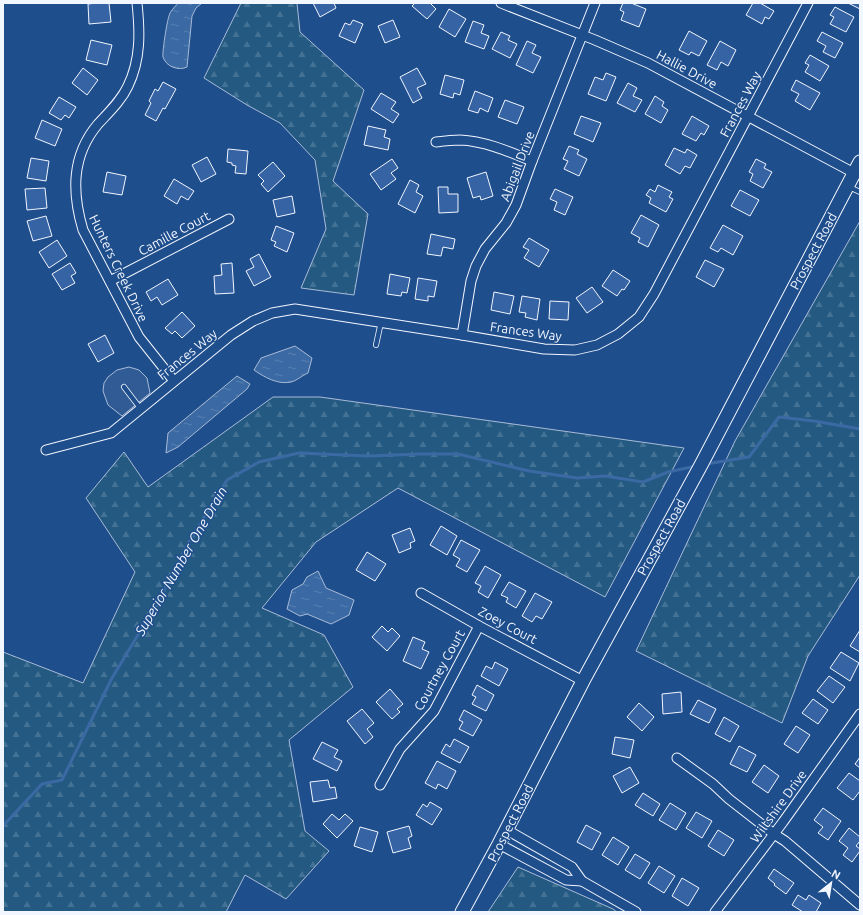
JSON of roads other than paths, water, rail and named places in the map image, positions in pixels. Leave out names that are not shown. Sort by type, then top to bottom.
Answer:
[{"type":"main road","name":"Prospect Road","points":[[462,912],[507,830],[583,680],[701,465],[858,167]]},
{"type":"street","name":"Hunters Creek Drive","points":[[137,3],[139,47],[135,67],[128,87],[116,105],[88,138],[80,156],[76,176],[75,195],[78,214],[83,230],[139,337],[174,381]]},
{"type":"street","name":"Hallie Drive","points":[[500,3],[648,63],[748,117],[858,167]]},
{"type":"street","name":"Abigail Drive","points":[[462,335],[471,281],[476,266],[485,249],[506,223],[516,205],[595,3]]},
{"type":"street","name":"Frances Way","points":[[46,450],[111,433],[231,335],[253,321],[272,313],[295,309],[462,335],[544,350],[575,350],[598,345],[618,334],[639,317],[654,294],[808,3]]},
{"type":"street","points":[[436,142],[461,140],[479,142],[532,161]]},
{"type":"street","name":"Camille Court","points":[[110,282],[229,219]]},
{"type":"street","name":"Zoey Court","points":[[421,593],[479,626],[583,680]]},
{"type":"street","name":"Courtney Court","points":[[380,785],[400,749],[434,711],[479,626]]},
{"type":"street","name":"Wiltshire Drive","points":[[716,912],[860,714]]},
{"type":"street","points":[[677,758],[713,784],[729,799],[774,834],[786,841],[860,905]]},
{"type":"street","points":[[507,830],[572,867],[582,881],[636,912]]},
{"type":"street","points":[[499,844],[566,880],[582,881]]},
{"type":"lane","points":[[847,186],[860,192]]},
{"type":"lane","points":[[376,345],[381,322]]},
{"type":"lane","points":[[124,387],[140,408]]},
{"type":"water","points":[[178,3],[202,3],[196,8],[192,16],[187,67],[180,69],[170,66],[163,57],[169,16],[171,11]]},
{"type":"water","points":[[295,346],[312,358],[308,373],[286,383],[267,378],[254,370],[261,358]]},
{"type":"water","points":[[237,376],[250,384],[247,389],[178,447],[166,453],[168,433]]},
{"type":"water","points":[[318,571],[326,588],[354,600],[349,615],[331,624],[307,614],[300,616],[287,609],[292,590],[303,584],[307,577]]},
{"type":"waterway","name":"Superior Number One Drain","points":[[706,464],[749,457],[779,417],[860,429]]},
{"type":"waterway","name":"Superior Number One Drain","points":[[3,826],[42,784],[62,780],[112,678],[159,600],[189,542],[227,480],[259,462],[299,453],[369,456],[458,454],[529,471],[577,478],[605,476],[643,482],[668,472],[696,466]]}]
